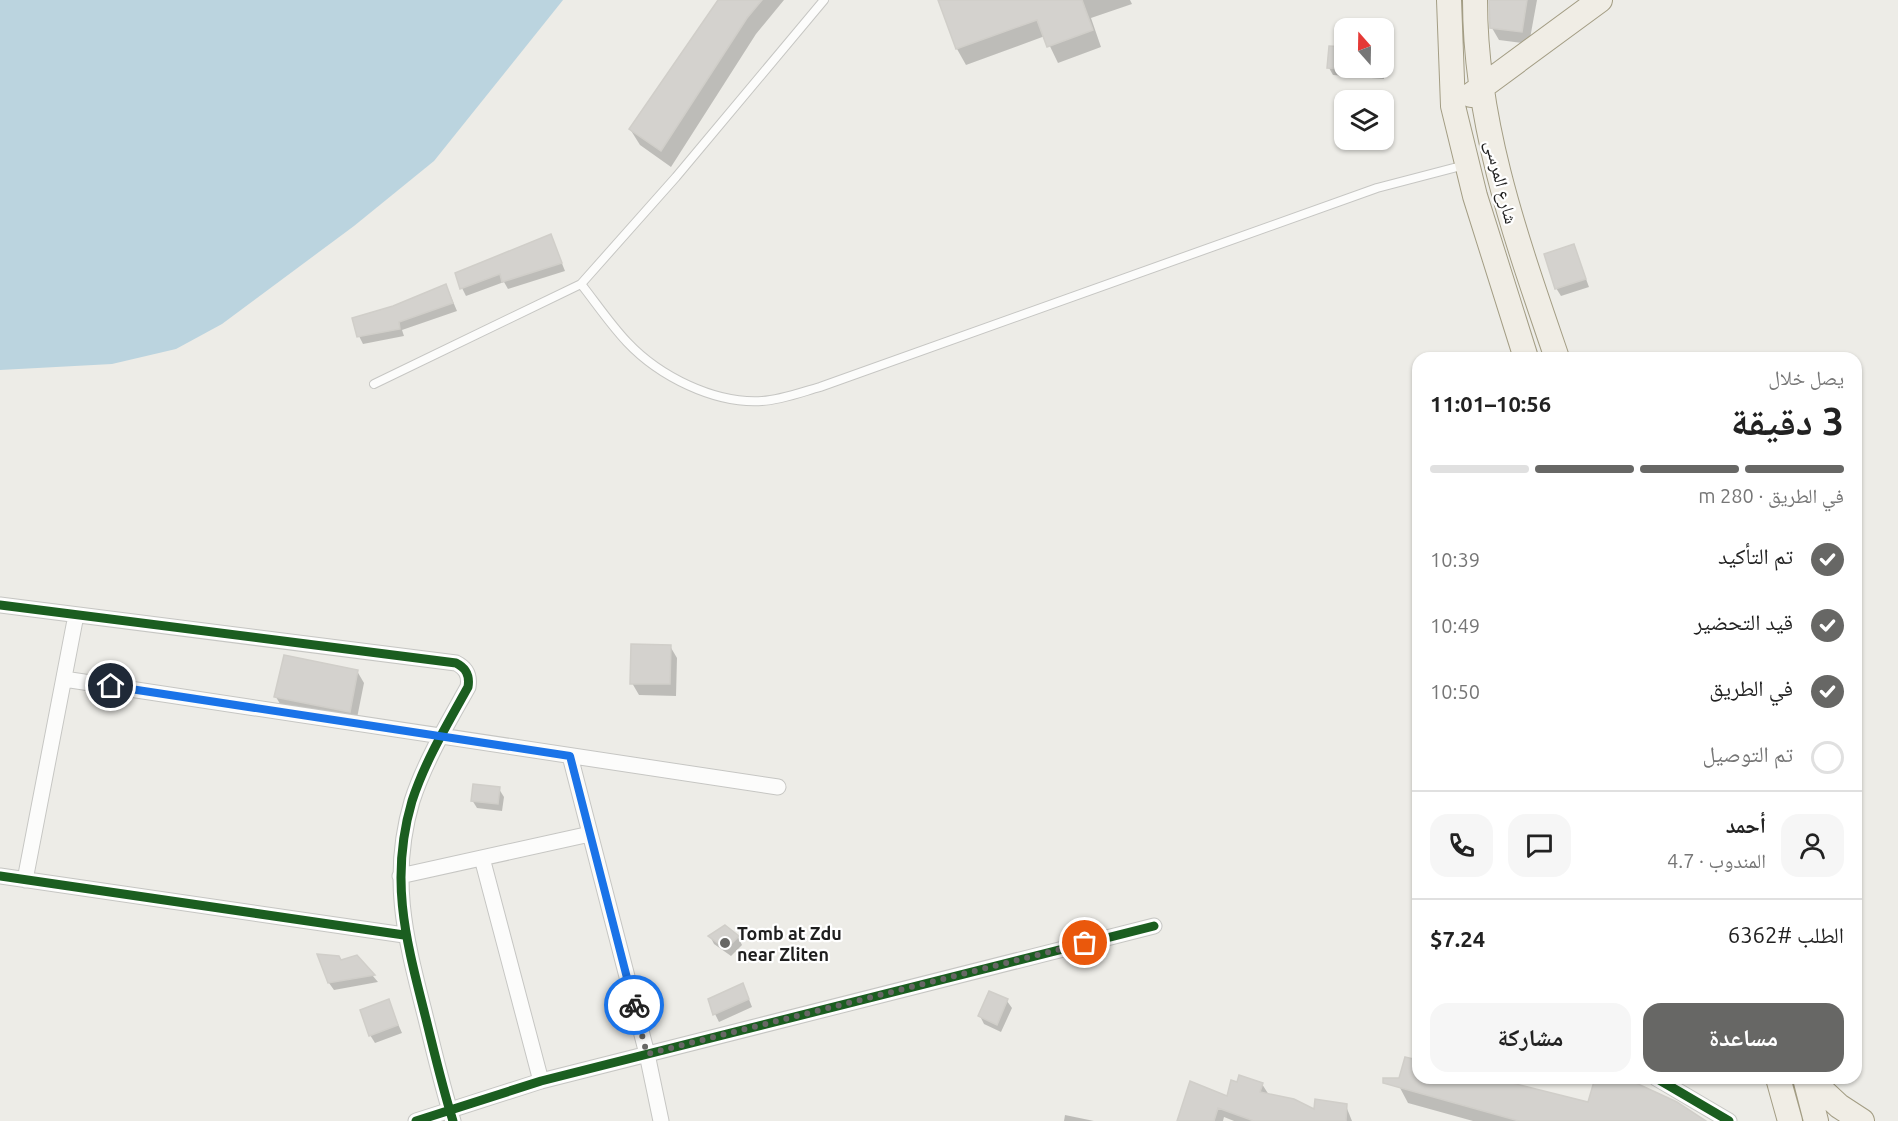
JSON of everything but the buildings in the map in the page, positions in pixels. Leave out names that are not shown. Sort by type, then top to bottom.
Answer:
[{"type":"main road","name":"شارع المرسى","points":[[1449,0],[1453,106],[1466,165],[1524,352]]},
{"type":"main road","name":"شارع المرسى","points":[[1475,0],[1481,89],[1505,202],[1555,352]]},
{"type":"main road","points":[[1453,106],[1481,89],[1600,0]]},
{"type":"main road","points":[[1780,1084],[1790,1121]]},
{"type":"main road","points":[[1808,1084],[1816,1121]]},
{"type":"main road","points":[[1814,1084],[1839,1106],[1862,1121]]},
{"type":"street","points":[[0,605],[456,663],[464,669],[469,682],[441,736],[413,800],[404,834],[400,876],[404,935],[451,1116]]},
{"type":"street","points":[[25,880],[76,615]]},
{"type":"street","points":[[64,679],[778,787]]},
{"type":"street","points":[[570,756],[647,1054],[661,1121]]},
{"type":"street","points":[[400,876],[590,834]]},
{"type":"street","points":[[482,858],[541,1081]]},
{"type":"street","points":[[0,876],[404,935]]},
{"type":"street","points":[[416,1121],[451,1116],[541,1081],[1154,926]]},
{"type":"street","points":[[1666,1084],[1729,1121]]},
{"type":"lane","points":[[374,384],[581,284],[604,261],[676,177],[824,0]]},
{"type":"lane","points":[[581,284],[627,342],[648,361],[702,390],[735,400],[763,401],[820,387],[1377,188],[1466,165]]},
{"type":"water","points":[[0,0],[563,0],[434,161],[354,226],[222,324],[176,349],[112,364],[0,370]]},
{"type":"cycle path","points":[[0,605],[456,663],[465,670],[468,675],[468,687],[437,742],[412,801],[405,830],[401,883],[406,935],[453,1121]]},
{"type":"cycle path","points":[[0,876],[404,935]]},
{"type":"cycle path","points":[[416,1121],[541,1081],[1154,926]]},
{"type":"cycle path","points":[[1666,1084],[1729,1121]]},
{"type":"way so far","points":[[634,1005],[647,1054],[1085,943]]},
{"type":"place","name":"Tomb at Zdu near Zliten","points":[[725,943]]},
{"type":"route","points":[[111,686],[570,756],[634,1005]]}]
